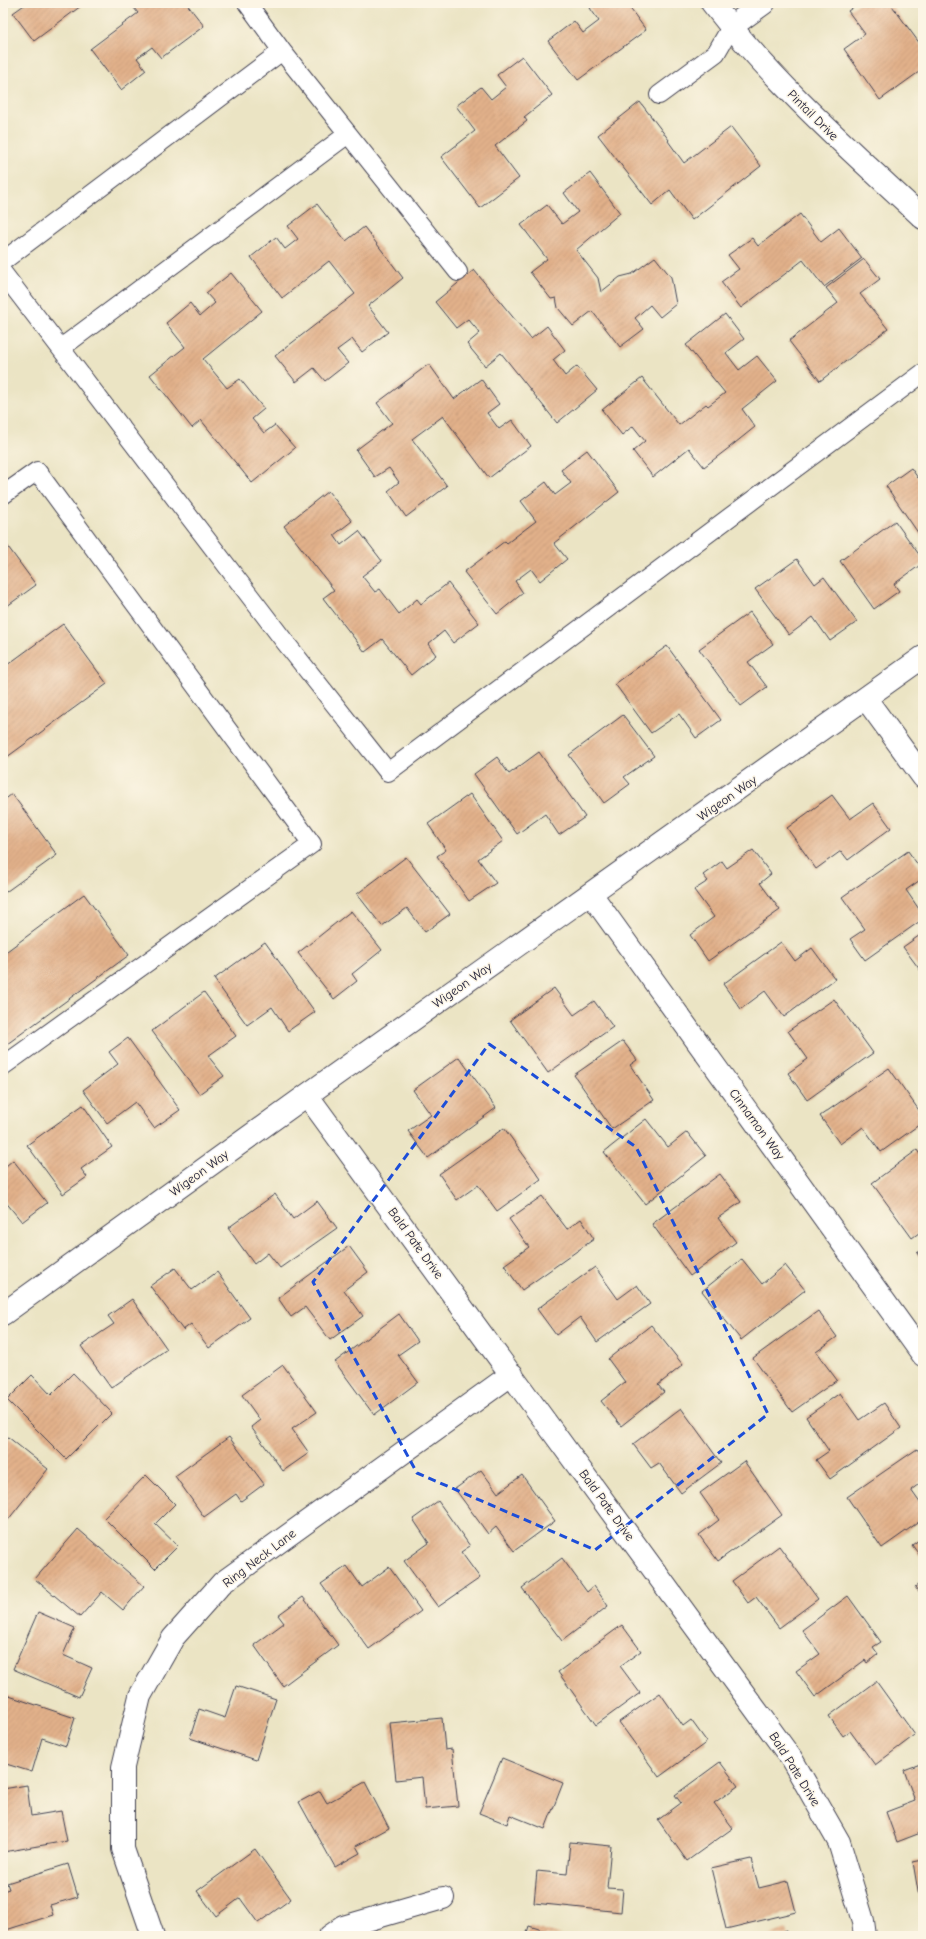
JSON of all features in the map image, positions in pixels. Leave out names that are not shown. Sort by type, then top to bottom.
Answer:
[{"type":"street","name":"Pintail Drive","points":[[712,3],[730,27],[803,107],[923,218]]},
{"type":"street","points":[[730,27],[764,3]]},
{"type":"street","name":"Wigeon Way","points":[[3,1314],[307,1095],[923,657]]},
{"type":"street","points":[[866,699],[923,777]]},
{"type":"street","name":"Cinnamon Way","points":[[591,894],[923,1355]]},
{"type":"street","name":"Bald Pate Drive","points":[[307,1095],[791,1758],[839,1842],[863,1921],[865,1936]]},
{"type":"street","name":"Ring Neck Lane","points":[[153,1936],[123,1849],[123,1767],[140,1696],[172,1638],[222,1583],[512,1374]]},
{"type":"street","points":[[330,1936],[343,1927],[443,1898]]},
{"type":"lane","points":[[246,3],[282,51],[458,272]]},
{"type":"lane","points":[[659,95],[716,53],[730,27]]},
{"type":"lane","points":[[3,261],[282,51]]},
{"type":"lane","points":[[61,348],[348,134]]},
{"type":"lane","points":[[3,272],[285,642],[388,772],[923,373]]},
{"type":"lane","points":[[3,495],[37,470],[312,844],[3,1066]]},
{"type":"highlighted area","points":[[489,1044],[636,1147],[768,1414],[595,1550],[417,1473],[313,1282]]},
{"type":"building","points":[[27,3],[85,3],[34,41],[13,13]]},
{"type":"building","points":[[130,3],[186,3],[204,26],[161,58],[152,47],[137,58],[146,70],[121,90],[90,49],[138,13]]},
{"type":"building","points":[[596,3],[626,3],[646,30],[578,80],[548,41],[574,21],[583,33],[599,21],[590,8]]},
{"type":"building","points":[[859,3],[890,3],[923,48],[923,69],[880,100],[844,49],[865,34],[848,11]]},
{"type":"building","points":[[522,56],[552,95],[524,117],[527,121],[495,146],[519,178],[480,208],[441,157],[475,131],[456,106],[481,87],[491,99],[506,87],[497,75]]},
{"type":"building","points":[[640,102],[669,140],[668,141],[684,163],[731,127],[761,166],[692,220],[670,190],[652,205],[598,135]]},
{"type":"building","points":[[590,173],[620,213],[576,250],[598,278],[601,292],[620,277],[632,274],[655,257],[671,277],[676,304],[660,317],[650,305],[635,318],[644,329],[620,347],[592,311],[573,326],[558,308],[556,298],[551,299],[530,272],[547,259],[521,225],[547,205],[562,224],[578,212],[564,193]]},
{"type":"building","points":[[317,204],[346,241],[364,227],[403,278],[368,306],[388,332],[362,352],[352,339],[337,350],[348,363],[325,381],[314,368],[296,382],[275,356],[355,294],[329,261],[282,298],[251,257],[276,237],[285,249],[298,239],[288,226]]},
{"type":"building","points":[[800,214],[821,242],[839,228],[862,258],[824,287],[803,260],[741,308],[721,282],[739,269],[728,255],[752,238],[758,246]]},
{"type":"building","points":[[864,259],[880,279],[860,294],[888,329],[820,381],[789,341],[838,303],[826,288]]},
{"type":"building","points":[[474,270],[531,339],[547,326],[565,350],[553,360],[565,376],[577,366],[597,390],[557,423],[501,353],[485,366],[467,344],[480,333],[468,319],[456,328],[435,302]]},
{"type":"building","points":[[231,273],[262,311],[203,359],[227,388],[240,379],[264,409],[252,419],[264,433],[275,425],[295,448],[252,483],[201,420],[192,428],[150,375],[185,347],[166,323],[190,303],[200,316],[215,303],[206,293]]},
{"type":"building","points":[[725,314],[744,339],[726,353],[739,370],[757,356],[777,381],[742,409],[755,427],[730,447],[704,467],[689,448],[653,477],[633,451],[645,441],[633,426],[622,435],[602,410],[642,378],[679,425],[706,404],[708,406],[725,393],[686,345]]},
{"type":"building","points":[[429,364],[454,399],[481,379],[499,404],[487,413],[499,429],[512,420],[531,446],[489,478],[443,416],[412,439],[447,486],[406,517],[388,491],[399,482],[389,468],[375,477],[356,450],[392,423],[377,403]]},
{"type":"building","points":[[587,450],[619,492],[554,543],[567,559],[540,581],[531,569],[515,581],[523,593],[497,614],[464,572],[505,541],[507,543],[536,521],[521,501],[546,482],[555,495],[571,483],[561,470]]},
{"type":"building","points":[[911,468],[918,478],[923,475],[923,540],[886,486]]},
{"type":"building","points":[[328,491],[352,521],[334,535],[341,545],[359,531],[382,561],[362,576],[375,592],[380,589],[399,614],[417,599],[421,604],[448,583],[479,623],[453,643],[444,631],[428,644],[436,655],[411,675],[382,639],[365,652],[323,598],[334,590],[284,526]]},
{"type":"building","points":[[895,521],[923,560],[923,563],[894,584],[899,591],[874,609],[840,561]]},
{"type":"building","points":[[3,540],[36,585],[3,609]]},
{"type":"building","points":[[797,559],[815,584],[824,577],[857,622],[830,641],[813,617],[789,635],[755,589]]},
{"type":"building","points":[[750,612],[773,644],[748,662],[767,687],[741,706],[699,649]]},
{"type":"building","points":[[63,624],[107,684],[3,760],[3,668]]},
{"type":"building","points":[[667,646],[721,720],[696,738],[679,714],[651,733],[615,684]]},
{"type":"building","points":[[623,715],[654,756],[624,777],[630,784],[604,803],[569,755]]},
{"type":"building","points":[[539,752],[585,817],[559,835],[545,814],[517,834],[474,774],[497,757],[509,774]]},
{"type":"building","points":[[12,794],[57,855],[3,894],[3,801]]},
{"type":"building","points":[[470,794],[503,841],[478,859],[496,883],[469,901],[437,856],[446,850],[428,824]]},
{"type":"building","points":[[832,795],[850,819],[873,803],[891,828],[848,860],[841,851],[816,869],[787,828]]},
{"type":"building","points":[[753,850],[771,874],[760,883],[780,910],[708,961],[690,935],[714,917],[694,890],[708,881],[703,875],[722,861],[727,868]]},
{"type":"building","points":[[908,851],[923,872],[923,878],[906,890],[923,915],[923,919],[865,960],[850,939],[865,929],[842,897]]},
{"type":"building","points":[[406,857],[450,914],[425,932],[407,908],[382,926],[357,894]]},
{"type":"building","points":[[84,894],[129,955],[3,1047],[3,954]]},
{"type":"building","points":[[351,911],[382,950],[352,974],[357,981],[334,999],[298,953]]},
{"type":"building","points":[[923,933],[923,974],[903,947]]},
{"type":"building","points":[[265,942],[315,1012],[288,1031],[272,1007],[247,1025],[214,979]]},
{"type":"building","points":[[781,942],[795,961],[812,948],[835,979],[784,1017],[765,991],[741,1009],[723,984]]},
{"type":"building","points":[[554,988],[574,1015],[594,1001],[613,1027],[548,1073],[510,1020]]},
{"type":"building","points":[[204,992],[236,1036],[208,1056],[224,1076],[199,1094],[152,1031]]},
{"type":"building","points":[[834,999],[873,1053],[807,1100],[788,1073],[808,1059],[788,1031]]},
{"type":"building","points":[[128,1038],[180,1110],[154,1128],[135,1102],[107,1123],[83,1090],[118,1064],[109,1052]]},
{"type":"building","points":[[623,1041],[637,1060],[630,1065],[654,1100],[612,1129],[574,1075]]},
{"type":"building","points":[[459,1057],[496,1108],[428,1158],[408,1131],[431,1115],[413,1090]]},
{"type":"building","points":[[889,1068],[923,1116],[923,1122],[881,1152],[863,1127],[840,1144],[820,1116]]},
{"type":"building","points":[[83,1105],[112,1147],[81,1169],[87,1177],[63,1194],[27,1145]]},
{"type":"building","points":[[646,1119],[668,1147],[687,1132],[706,1156],[645,1204],[604,1152]]},
{"type":"building","points":[[504,1128],[541,1179],[497,1211],[478,1185],[457,1200],[439,1174]]},
{"type":"building","points":[[917,1150],[923,1159],[923,1230],[912,1238],[872,1183]]},
{"type":"building","points":[[13,1160],[47,1203],[22,1222],[4,1200],[3,1201],[3,1163],[6,1166]]},
{"type":"building","points":[[720,1174],[741,1202],[718,1218],[736,1242],[690,1276],[652,1224]]},
{"type":"building","points":[[275,1194],[293,1219],[317,1201],[337,1228],[280,1268],[268,1253],[254,1264],[228,1228]]},
{"type":"building","points":[[542,1196],[567,1229],[581,1219],[594,1239],[522,1290],[504,1265],[529,1247],[509,1219]]},
{"type":"building","points":[[349,1246],[368,1272],[344,1290],[363,1316],[330,1340],[305,1307],[291,1317],[278,1298]]},
{"type":"building","points":[[923,1249],[923,1262],[917,1253]]},
{"type":"building","points":[[742,1259],[762,1284],[785,1265],[805,1290],[741,1340],[702,1291]]},
{"type":"building","points":[[595,1267],[618,1299],[637,1285],[650,1304],[597,1342],[580,1317],[556,1335],[537,1309]]},
{"type":"building","points":[[175,1268],[192,1290],[217,1272],[250,1318],[209,1348],[191,1324],[183,1330],[150,1286]]},
{"type":"building","points":[[132,1299],[167,1349],[111,1388],[81,1346],[114,1324],[108,1316]]},
{"type":"building","points":[[818,1311],[837,1337],[816,1352],[837,1380],[792,1412],[753,1358]]},
{"type":"building","points":[[399,1314],[418,1341],[398,1355],[418,1382],[374,1415],[335,1362]]},
{"type":"building","points":[[651,1325],[683,1365],[658,1385],[664,1392],[621,1426],[601,1401],[625,1382],[608,1359]]},
{"type":"building","points":[[283,1365],[317,1412],[292,1429],[309,1453],[283,1471],[251,1427],[260,1420],[242,1395]]},
{"type":"building","points":[[73,1373],[112,1413],[66,1459],[7,1400],[32,1375],[51,1395]]},
{"type":"building","points":[[840,1393],[859,1420],[884,1403],[901,1428],[830,1479],[816,1460],[829,1451],[806,1417]]},
{"type":"building","points":[[681,1408],[721,1463],[681,1493],[659,1463],[651,1468],[633,1444]]},
{"type":"building","points":[[3,1433],[48,1469],[8,1520],[3,1516]]},
{"type":"building","points":[[229,1437],[264,1484],[241,1501],[236,1494],[204,1517],[175,1476]]},
{"type":"building","points":[[917,1449],[923,1457],[923,1481],[911,1490],[923,1507],[923,1519],[882,1548],[847,1497]]},
{"type":"building","points":[[744,1461],[782,1515],[718,1561],[699,1535],[719,1520],[700,1493]]},
{"type":"building","points":[[481,1470],[498,1493],[522,1475],[555,1521],[514,1551],[496,1527],[488,1534],[455,1489]]},
{"type":"building","points":[[146,1475],[175,1504],[155,1524],[178,1546],[155,1569],[104,1518]]},
{"type":"building","points":[[438,1501],[470,1546],[461,1552],[480,1578],[438,1607],[404,1561],[429,1543],[413,1519]]},
{"type":"building","points":[[78,1529],[144,1586],[123,1610],[102,1592],[80,1617],[35,1579]]},
{"type":"building","points":[[923,1537],[923,1560],[912,1545]]},
{"type":"building","points":[[779,1546],[818,1599],[779,1628],[756,1597],[748,1603],[732,1581]]},
{"type":"building","points":[[562,1558],[587,1592],[594,1586],[608,1606],[562,1641],[522,1588]]},
{"type":"building","points":[[347,1566],[362,1587],[389,1567],[421,1611],[369,1649],[321,1584]]},
{"type":"building","points":[[923,1581],[923,1598],[915,1587]]},
{"type":"building","points":[[848,1596],[881,1642],[873,1647],[878,1654],[867,1663],[865,1660],[815,1697],[796,1671],[820,1654],[802,1630]]},
{"type":"building","points":[[303,1597],[338,1645],[283,1686],[254,1645],[284,1623],[278,1615]]},
{"type":"building","points":[[38,1612],[75,1628],[63,1655],[92,1668],[79,1697],[13,1669]]},
{"type":"building","points":[[622,1625],[641,1651],[620,1666],[640,1693],[596,1725],[558,1672]]},
{"type":"building","points":[[876,1681],[915,1735],[875,1765],[850,1731],[843,1736],[829,1716]]},
{"type":"building","points":[[236,1686],[276,1699],[256,1760],[190,1738],[199,1709],[225,1718]]},
{"type":"building","points":[[660,1693],[683,1726],[691,1720],[707,1742],[659,1777],[619,1722]]},
{"type":"building","points":[[3,1694],[75,1718],[66,1746],[42,1738],[32,1772],[3,1763]]},
{"type":"building","points":[[442,1718],[445,1750],[452,1749],[458,1806],[425,1809],[422,1777],[396,1780],[390,1723]]},
{"type":"building","points":[[502,1758],[563,1783],[545,1829],[510,1815],[507,1824],[479,1813]]},
{"type":"building","points":[[720,1762],[738,1786],[714,1803],[733,1828],[687,1861],[658,1820],[681,1803],[675,1795]]},
{"type":"building","points":[[923,1763],[923,1832],[897,1842],[886,1812],[915,1801],[904,1770]]},
{"type":"building","points":[[365,1782],[389,1828],[356,1846],[360,1853],[335,1867],[299,1802],[320,1791],[327,1803]]},
{"type":"building","points":[[27,1785],[31,1816],[61,1811],[67,1841],[3,1852],[3,1789]]},
{"type":"building","points":[[570,1842],[611,1846],[607,1888],[623,1889],[621,1912],[534,1903],[537,1871],[567,1874]]},
{"type":"building","points":[[255,1849],[291,1899],[258,1923],[240,1898],[216,1916],[197,1891]]},
{"type":"building","points":[[751,1859],[759,1888],[788,1881],[796,1912],[726,1929],[711,1868]]},
{"type":"building","points":[[923,1860],[923,1915],[922,1915],[913,1862]]},
{"type":"building","points":[[68,1864],[78,1897],[50,1905],[53,1915],[3,1931],[3,1891],[9,1889],[7,1883]]},
{"type":"building","points":[[529,1926],[562,1936],[526,1936]]},
{"type":"building","points":[[786,1930],[788,1936],[770,1936]]}]
